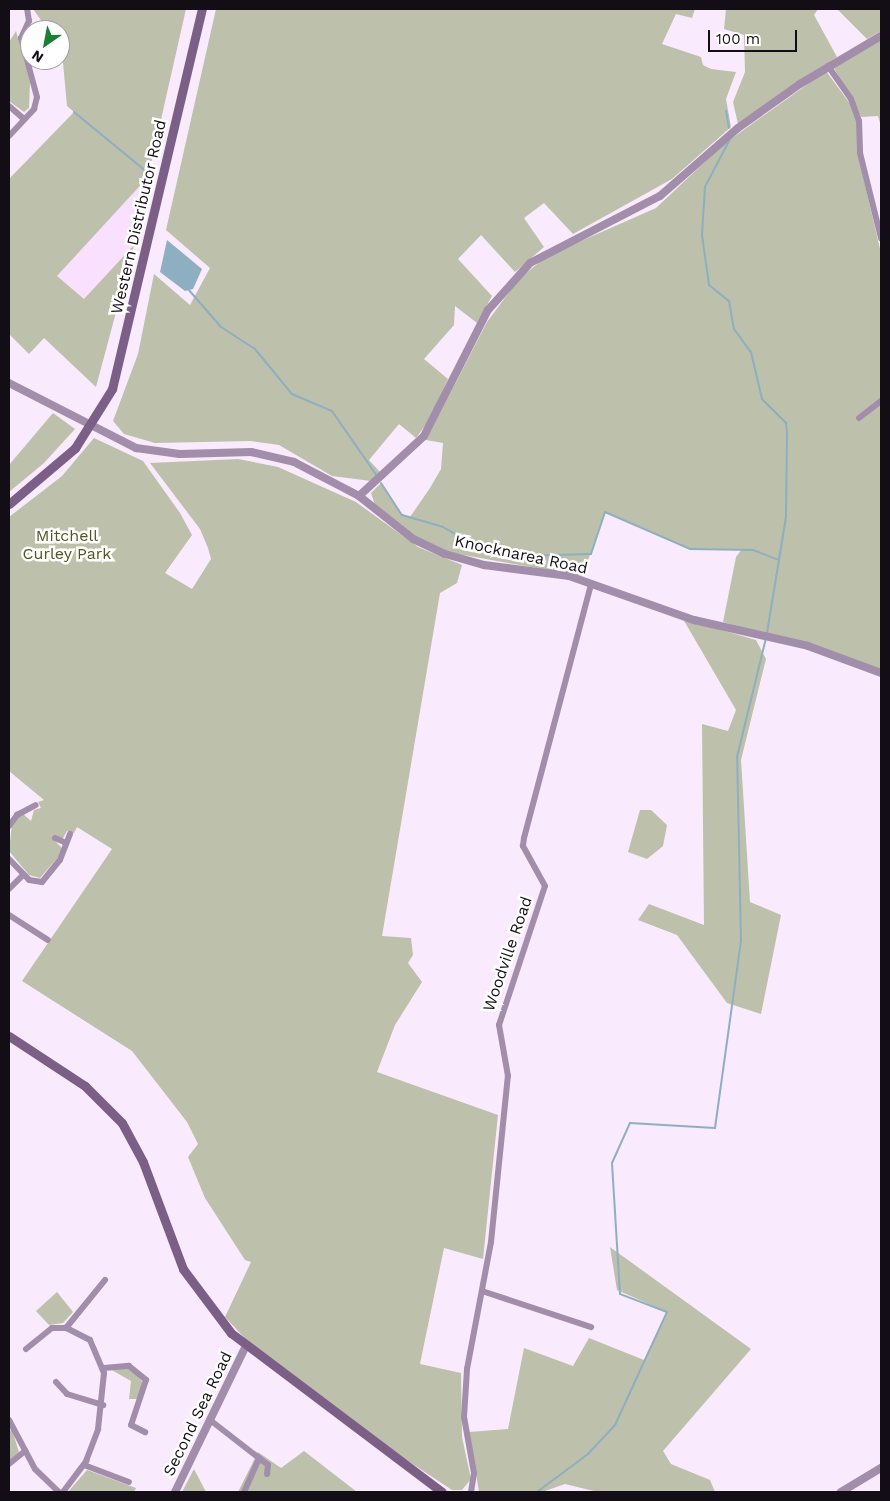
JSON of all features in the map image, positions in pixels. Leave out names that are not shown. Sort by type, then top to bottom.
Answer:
[{"type":"main road","name":"Western Distributor Road","points":[[9,504],[52,470],[91,427],[119,368],[202,9]]},
{"type":"main road","points":[[9,1036],[111,1109],[143,1162],[183,1269],[245,1348],[442,1492]]},
{"type":"street","points":[[9,136],[24,119],[37,97],[21,38],[29,21],[27,9]]},
{"type":"street","points":[[359,496],[424,436],[488,310],[530,263],[660,196],[725,138],[828,66],[881,36]]},
{"type":"street","points":[[828,66],[858,115],[860,153],[881,238]]},
{"type":"street","points":[[9,106],[24,119]]},
{"type":"street","name":"Knocknarea Road","points":[[9,383],[91,427],[156,452],[242,451],[278,456],[359,496],[413,538],[445,554],[591,584],[694,620],[772,638],[881,673]]},
{"type":"street","points":[[859,418],[881,402]]},
{"type":"street","name":"Woodville Road","points":[[471,1492],[474,1474],[465,1401],[482,1291],[508,1076],[499,1025],[545,886],[523,846],[524,838],[591,584]]},
{"type":"street","points":[[9,826],[28,809],[36,805]]},
{"type":"street","points":[[28,809],[32,816]]},
{"type":"street","points":[[9,859],[23,875],[42,882],[54,871],[70,834]]},
{"type":"street","points":[[56,838],[66,844]]},
{"type":"street","points":[[9,889],[23,875]]},
{"type":"street","points":[[9,915],[48,940]]},
{"type":"street","points":[[35,940],[39,934]]},
{"type":"street","points":[[66,1328],[105,1280]]},
{"type":"street","points":[[482,1291],[591,1326]]},
{"type":"street","points":[[9,1420],[17,1429],[25,1451],[61,1492],[84,1465],[103,1404],[104,1368],[90,1340],[66,1328],[52,1328],[26,1349]]},
{"type":"street","name":"Second Sea Road","points":[[175,1492],[245,1348]]},
{"type":"street","points":[[104,1368],[129,1366],[146,1380],[131,1425],[145,1432]]},
{"type":"street","points":[[56,1382],[68,1394],[103,1404]]},
{"type":"street","points":[[210,1420],[268,1465],[267,1474]]},
{"type":"street","points":[[9,1464],[25,1451]]},
{"type":"street","points":[[244,1492],[259,1458]]},
{"type":"street","points":[[84,1465],[129,1482]]},
{"type":"street","points":[[841,1492],[881,1468]]},
{"type":"shaded area","points":[[148,177],[134,245],[84,300],[57,276]]},
{"type":"green space","points":[[33,9],[186,9],[148,177],[57,276],[84,299],[134,245],[96,387],[44,338],[29,354],[9,334],[9,179],[74,112],[67,106],[64,70],[70,70],[70,20],[41,20]]},
{"type":"green space","points":[[216,9],[695,9],[692,18],[676,14],[662,44],[701,57],[703,65],[711,69],[736,72],[726,99],[731,127],[672,179],[573,234],[544,203],[524,218],[544,247],[515,272],[481,235],[458,259],[492,296],[477,323],[455,306],[454,325],[424,359],[448,379],[430,419],[416,438],[399,424],[369,460],[380,472],[371,481],[332,476],[279,445],[251,441],[155,443],[124,434],[113,421],[138,354],[154,274],[190,305],[210,268],[166,230]]},
{"type":"green space","points":[[726,9],[818,9],[814,15],[837,57],[738,124],[733,102],[745,72],[744,35],[724,29]]},
{"type":"green space","points":[[837,9],[881,9],[881,31],[867,39]]},
{"type":"green space","points":[[16,31],[20,46],[20,70],[27,70],[30,82],[29,108],[24,112],[9,101],[9,42]]},
{"type":"green space","points":[[881,40],[881,127],[878,116],[861,117],[834,68]]},
{"type":"green space","points":[[826,71],[851,105],[857,121],[858,155],[881,253],[881,669],[723,622],[736,557],[742,549],[690,549],[606,512],[582,576],[452,553],[414,536],[375,505],[371,493],[381,483],[402,515],[410,517],[430,488],[441,469],[443,443],[426,440],[487,322],[519,279],[547,256],[656,208],[724,144]]},
{"type":"green space","points":[[53,413],[75,429],[44,463],[9,492],[9,465]]},
{"type":"green space","name":"Mitchell Curley Park","points":[[94,438],[143,461],[180,513],[192,535],[165,573],[192,589],[211,559],[208,548],[200,529],[150,463],[238,459],[278,467],[356,502],[418,547],[462,565],[457,583],[440,593],[382,936],[411,938],[413,955],[408,963],[422,982],[395,1025],[377,1072],[498,1115],[483,1259],[444,1248],[420,1364],[461,1373],[462,1437],[471,1479],[462,1490],[452,1490],[387,1447],[251,1345],[225,1317],[251,1262],[245,1260],[205,1198],[188,1157],[198,1144],[187,1122],[132,1051],[22,981],[112,849],[77,827],[74,833],[67,831],[63,838],[54,840],[62,848],[60,855],[40,878],[29,875],[9,851],[12,824],[22,813],[31,821],[34,810],[41,808],[38,802],[44,800],[9,771],[9,517],[62,476]]},
{"type":"green space","points":[[683,619],[756,640],[766,659],[741,760],[750,902],[781,915],[761,1014],[727,1003],[677,935],[638,920],[649,904],[704,925],[702,724],[728,731],[736,710]]},
{"type":"green space","points":[[640,810],[651,810],[667,825],[663,846],[647,859],[628,852]]},
{"type":"green space","points":[[610,1247],[751,1349],[663,1451],[671,1464],[710,1480],[715,1492],[598,1492],[565,1484],[542,1492],[479,1492],[469,1432],[508,1429],[524,1348],[573,1366],[589,1338],[644,1360],[667,1312],[617,1290]]},
{"type":"green space","points":[[57,1292],[73,1312],[63,1323],[49,1325],[36,1311]]},
{"type":"green space","points":[[110,1369],[129,1369],[139,1377],[143,1383],[137,1399],[129,1399],[131,1381]]},
{"type":"green space","points":[[12,1430],[19,1452],[9,1461],[9,1431]]},
{"type":"green space","points":[[304,1451],[357,1492],[238,1492],[258,1452],[281,1468]]},
{"type":"green space","points":[[194,1469],[206,1492],[182,1492]]},
{"type":"green space","points":[[87,1470],[136,1488],[134,1492],[68,1492]]},
{"type":"water","points":[[167,240],[202,269],[193,289],[185,291],[160,272]]},
{"type":"waterway","points":[[726,111],[729,128]]},
{"type":"waterway","points":[[74,112],[147,172]]},
{"type":"waterway","points":[[729,141],[705,187],[702,235],[709,285],[729,301],[734,329],[751,352],[762,399],[786,423],[787,432],[786,517],[767,633]]},
{"type":"waterway","points":[[188,289],[221,327],[255,349],[292,394],[332,411],[377,476]]},
{"type":"waterway","points":[[381,483],[402,515],[443,527],[483,550],[516,556],[591,554],[605,512],[690,549],[753,550],[777,559]]},
{"type":"waterway","points":[[537,1492],[588,1454],[615,1425],[667,1312],[620,1294],[612,1163],[630,1123],[715,1128],[741,941],[737,757],[766,638]]}]
